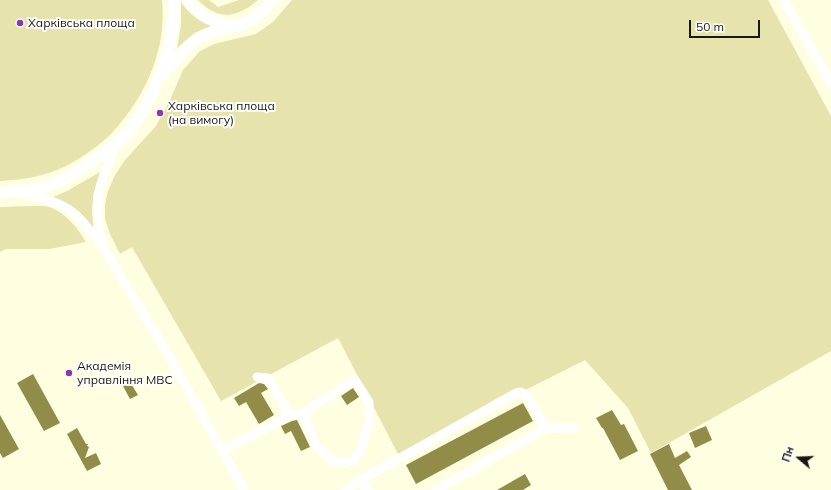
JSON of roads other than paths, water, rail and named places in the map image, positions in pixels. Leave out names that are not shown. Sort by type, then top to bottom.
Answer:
[{"type":"main road","points":[[0,193],[38,189],[60,181],[85,167],[116,144],[134,125],[150,101],[159,77],[168,48],[173,23],[174,0]]},
{"type":"main road","points":[[187,0],[206,18],[232,27]]},
{"type":"main road","points":[[159,77],[186,48],[198,38],[212,32],[243,24],[262,12],[273,0]]},
{"type":"street","points":[[784,0],[831,84]]},
{"type":"street","points":[[105,250],[98,228],[98,194],[116,144]]},
{"type":"street","points":[[18,192],[56,203],[69,210],[82,222],[105,250],[169,356],[244,490]]},
{"type":"street","points":[[256,377],[268,378],[290,415]]},
{"type":"street","points":[[222,451],[290,415],[303,413],[355,380],[369,402],[369,423],[360,452],[353,460],[344,463],[335,462],[329,458],[316,446],[303,413]]},
{"type":"street","points":[[344,490],[516,393],[521,392],[527,396],[546,428]]},
{"type":"street","points":[[436,490],[546,428],[575,428]]},
{"type":"street","points":[[359,481],[369,490]]},
{"type":"place","name":"Харківська площа","points":[[20,23]]},
{"type":"place","name":"Харківська площа (на вимогу)","points":[[160,113]]},
{"type":"place","name":"Академія управління МВС","points":[[69,373]]}]
